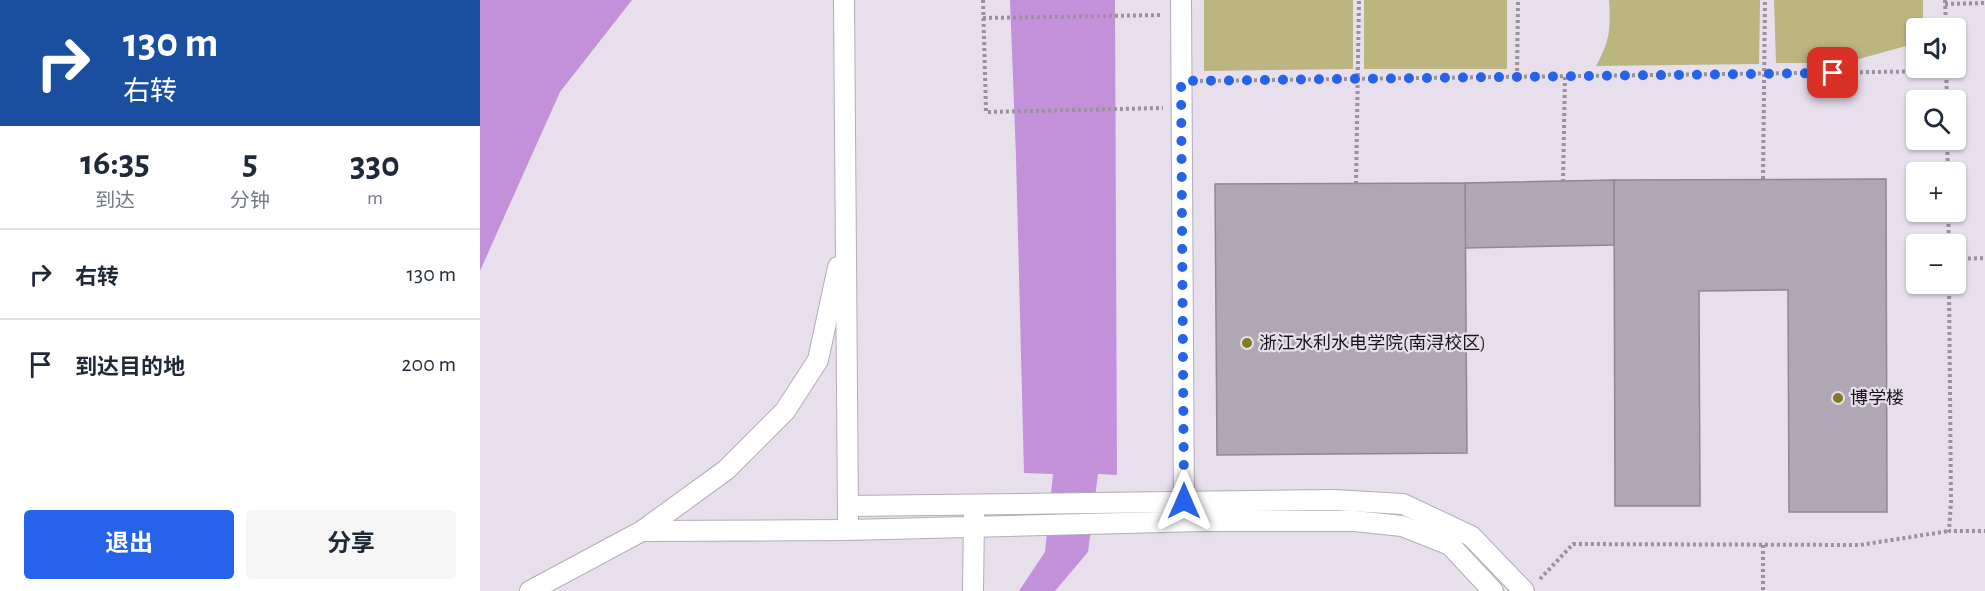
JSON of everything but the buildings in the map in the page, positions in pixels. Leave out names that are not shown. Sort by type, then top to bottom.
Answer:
[{"type":"street","points":[[844,0],[848,530]]},
{"type":"street","points":[[1181,7],[1184,521]]},
{"type":"street","points":[[530,591],[642,531],[726,470],[784,411],[818,360],[846,233]]},
{"type":"street","points":[[848,506],[1333,500],[1403,504],[1471,536],[1530,587]]},
{"type":"street","points":[[973,591],[975,504]]},
{"type":"street","points":[[642,531],[848,530],[1184,521],[1354,521],[1402,526],[1450,545],[1493,591]]},
{"type":"path","points":[[982,0],[986,112],[1181,108]]},
{"type":"path","points":[[1356,184],[1359,0]]},
{"type":"path","points":[[1517,77],[1518,0]]},
{"type":"path","points":[[1762,179],[1766,0]]},
{"type":"path","points":[[1946,18],[1945,2],[1985,3]]},
{"type":"path","points":[[982,18],[1181,7]]},
{"type":"path","points":[[1181,81],[1906,70]]},
{"type":"path","points":[[1563,182],[1565,76]]},
{"type":"path","points":[[1966,259],[1985,258]]},
{"type":"path","points":[[1949,294],[1952,502],[1949,531]]},
{"type":"path","points":[[1530,587],[1573,544],[1860,544],[1949,531],[1985,531]]},
{"type":"path","points":[[1763,545],[1763,591]]},
{"type":"shaded area","points":[[480,0],[632,0],[560,92],[480,271]]},
{"type":"shaded area","points":[[1010,0],[1115,0],[1117,475],[1098,474],[1088,552],[1055,591],[1019,591],[1045,552],[1053,474],[1024,473]]},
{"type":"shaded area","points":[[1204,0],[1353,0],[1353,69],[1204,71]]},
{"type":"shaded area","points":[[1364,0],[1507,0],[1507,69],[1364,69]]},
{"type":"shaded area","points":[[1609,0],[1760,0],[1759,64],[1596,66],[1608,34]]},
{"type":"shaded area","points":[[1774,0],[1923,0],[1923,18],[1906,18],[1906,46],[1844,63],[1776,63]]},
{"type":"place","name":"浙江水利水电学院(南浔校区)","points":[[1247,343]]},
{"type":"place","name":"博学楼","points":[[1838,398]]},
{"type":"route","points":[[1184,501],[1181,81],[1833,73]]}]
